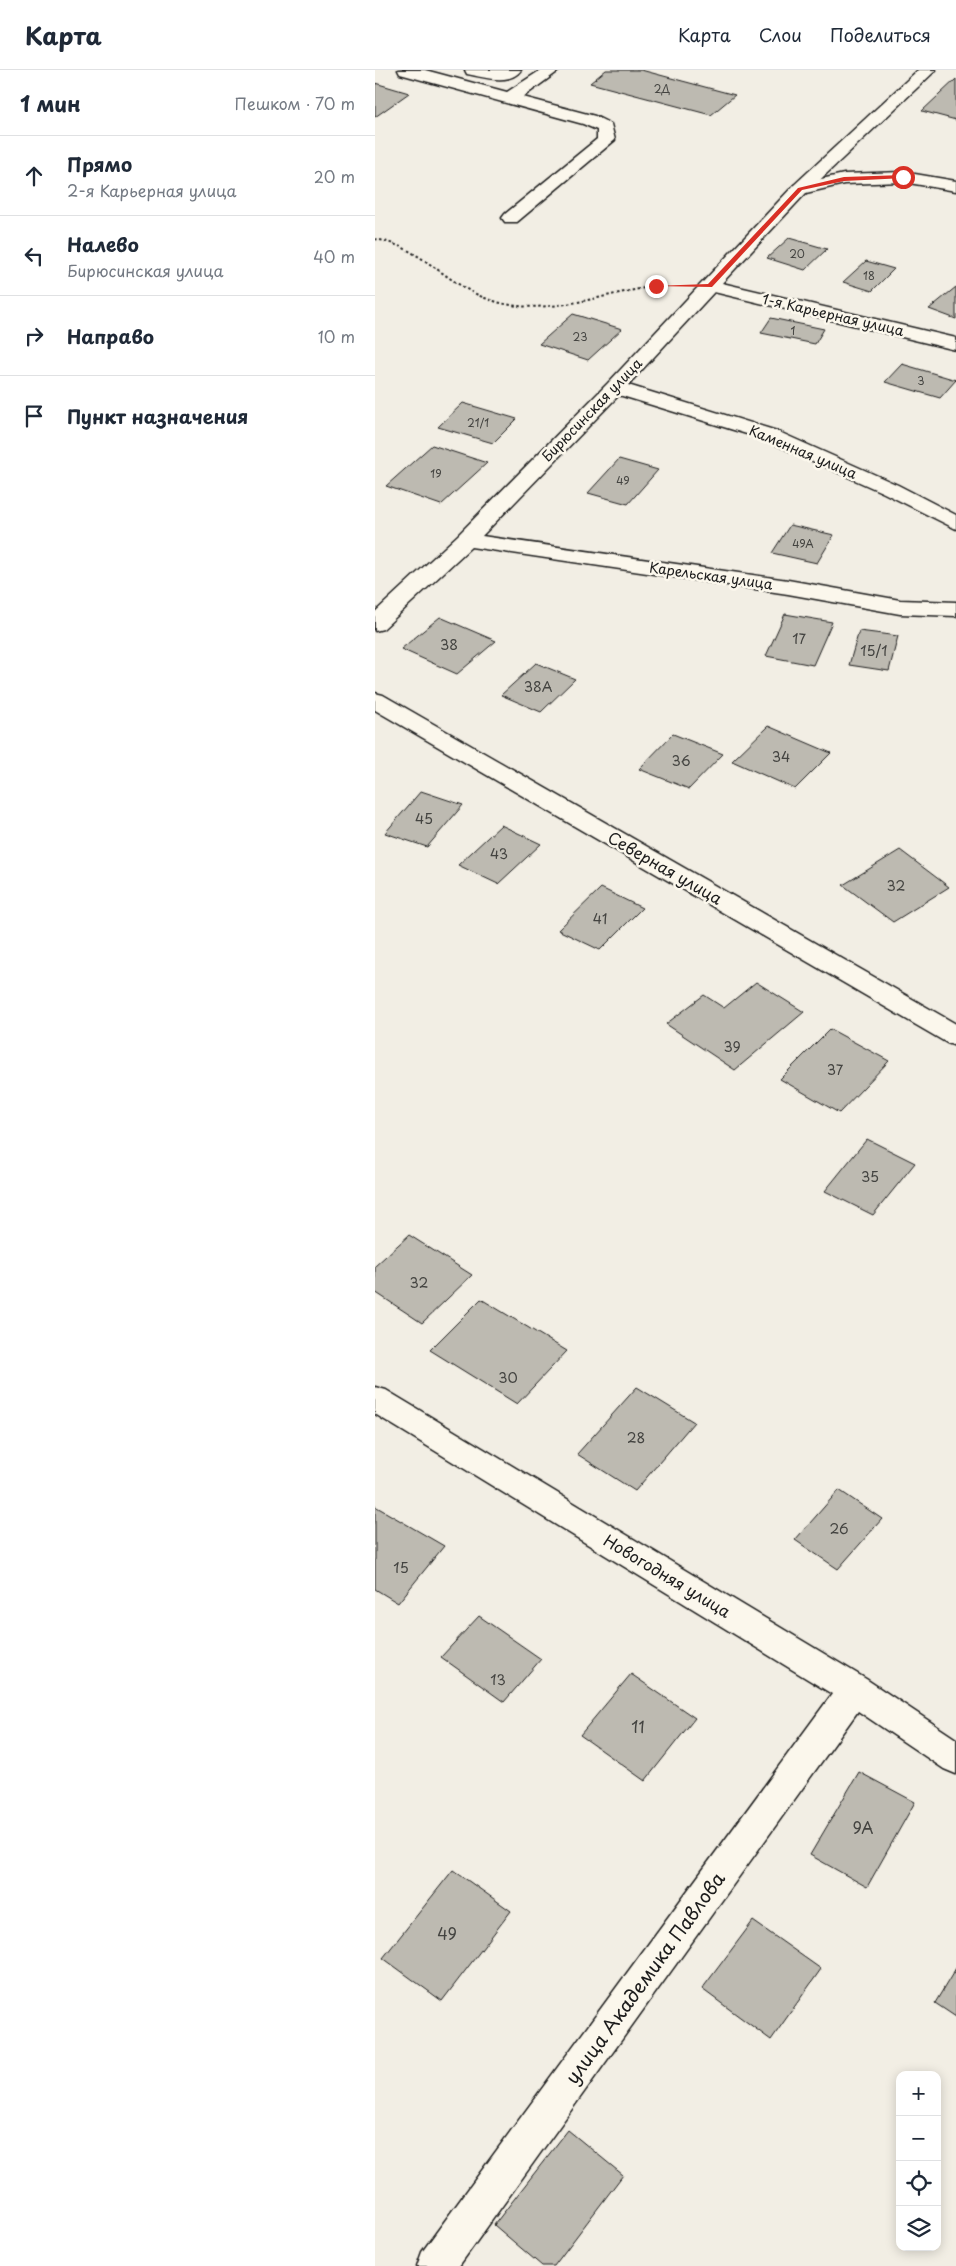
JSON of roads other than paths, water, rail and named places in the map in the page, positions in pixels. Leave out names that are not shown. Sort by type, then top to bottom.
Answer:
[{"type":"street","points":[[406,70],[589,120],[605,128],[606,140],[511,218]]},
{"type":"street","points":[[473,70],[487,74],[509,73],[513,70]]},
{"type":"street","points":[[510,98],[552,70]]},
{"type":"street","name":"Бирюсинская улица","points":[[375,624],[466,540],[615,387],[800,189],[928,70]]},
{"type":"street","points":[[800,189],[844,179],[903,177],[956,186]]},
{"type":"street","name":"1-я Карьерная улица","points":[[710,286],[956,344]]},
{"type":"street","name":"Каменная улица","points":[[615,387],[771,435],[891,489],[956,522]]},
{"type":"street","name":"Карельская улица","points":[[466,540],[778,586],[900,607],[956,609]]},
{"type":"street","name":"Северная улица","points":[[375,700],[956,1036]]},
{"type":"street","name":"Новогодняя улица","points":[[375,1399],[854,1690],[956,1758]]},
{"type":"street","name":"улица Академика Павлова","points":[[436,2266],[854,1690]]}]
